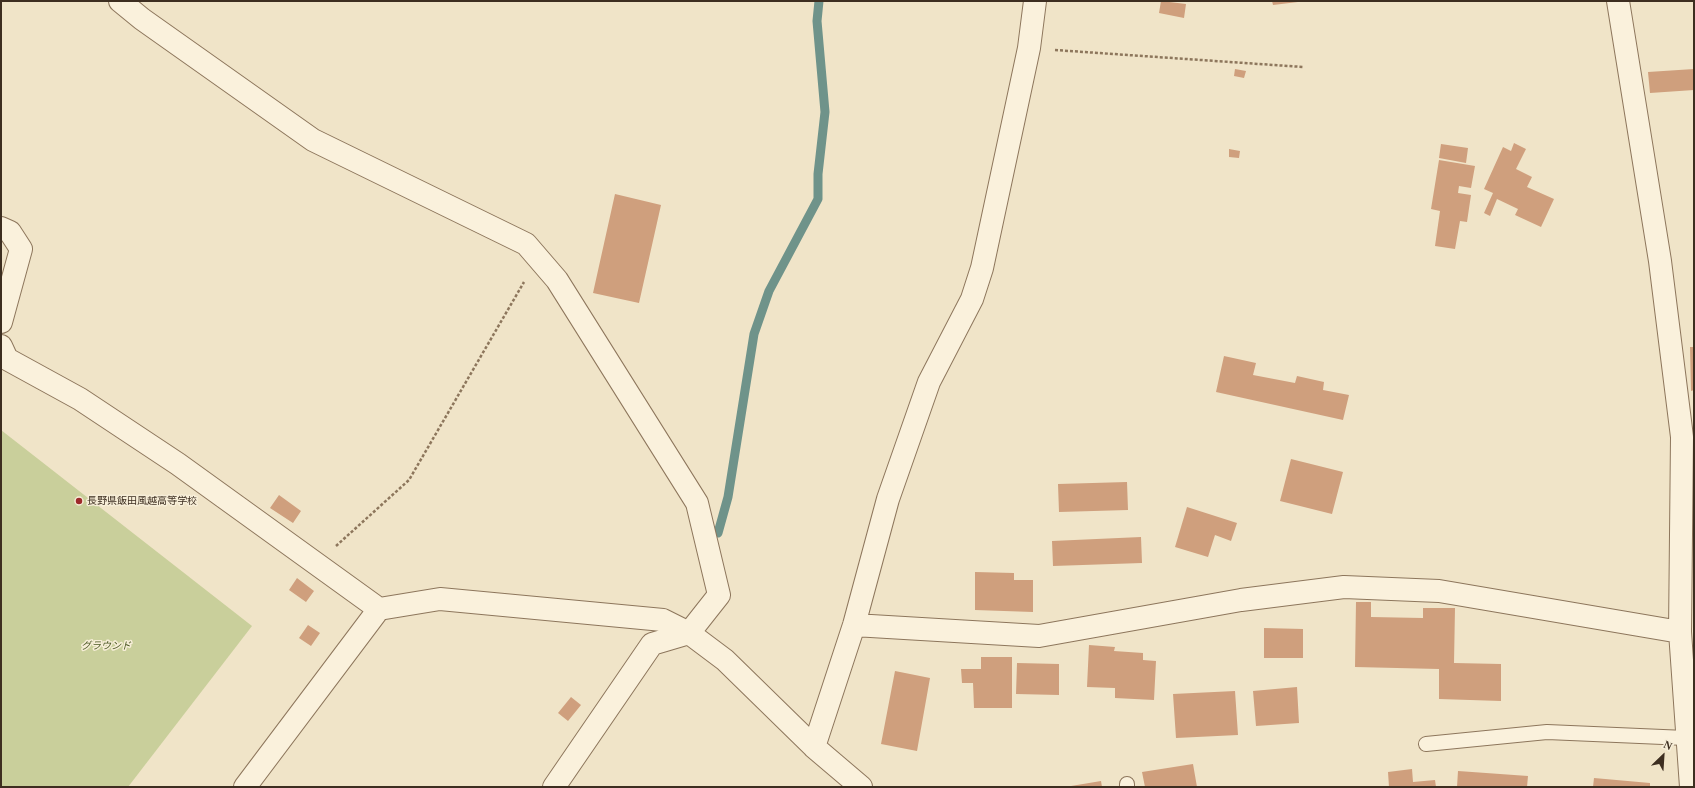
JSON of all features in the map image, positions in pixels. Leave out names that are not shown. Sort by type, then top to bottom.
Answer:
[{"type":"street","points":[[120,1],[142,19],[313,140],[526,244],[557,280],[697,502],[719,595],[689,633],[652,644],[554,787]]},
{"type":"street","points":[[814,747],[854,625],[888,499],[929,382],[972,299],[982,268],[1029,48],[1035,1]]},
{"type":"street","points":[[1618,1],[1660,261],[1682,437],[1680,632],[1686,738],[1691,787]]},
{"type":"street","points":[[1,228],[10,232],[21,249],[1,322]]},
{"type":"street","points":[[1,346],[7,359],[80,399],[178,464],[379,609]]},
{"type":"street","points":[[854,625],[1039,636],[1241,600],[1344,587],[1439,591],[1680,632]]},
{"type":"street","points":[[245,787],[379,609],[440,599],[663,620],[689,633],[725,660],[814,747],[861,787]]},
{"type":"lane","points":[[1426,744],[1547,732],[1686,738]]},
{"type":"path","points":[[1029,48],[1304,67]]},
{"type":"path","points":[[316,564],[408,480],[538,258]]},
{"type":"green space","name":"グラウンド","points":[[1,430],[252,626],[128,787],[1,787]]},
{"type":"building","points":[[1161,1],[1186,4],[1184,18],[1159,13]]},
{"type":"building","points":[[1272,1],[1298,1],[1298,2],[1273,5]]},
{"type":"building","points":[[1235,69],[1246,71],[1244,78],[1234,76]]},
{"type":"building","points":[[1694,69],[1694,90],[1650,93],[1648,72]]},
{"type":"building","points":[[1514,143],[1526,149],[1516,169],[1532,177],[1527,187],[1554,199],[1541,227],[1515,215],[1518,209],[1497,199],[1490,216],[1484,213],[1493,193],[1484,189],[1503,147],[1511,151]]},
{"type":"building","points":[[1441,144],[1468,148],[1466,163],[1439,158]]},
{"type":"building","points":[[1229,149],[1240,151],[1239,158],[1229,157]]},
{"type":"building","points":[[1439,160],[1475,166],[1471,188],[1459,186],[1458,193],[1471,195],[1467,222],[1460,221],[1455,249],[1435,246],[1440,211],[1431,209]]},
{"type":"building","points":[[615,194],[661,205],[639,303],[593,293]]},
{"type":"building","points":[[1690,347],[1694,347],[1694,390],[1691,391]]},
{"type":"building","points":[[1224,356],[1256,363],[1253,375],[1295,383],[1297,376],[1324,382],[1323,390],[1349,395],[1343,420],[1216,392]]},
{"type":"building","points":[[1291,459],[1343,472],[1332,514],[1280,501]]},
{"type":"building","points":[[1127,482],[1128,510],[1059,512],[1058,484]]},
{"type":"building","points":[[279,495],[301,511],[293,523],[270,508]]},
{"type":"building","points":[[1187,507],[1237,523],[1231,541],[1215,535],[1208,557],[1175,547]]},
{"type":"building","points":[[1141,537],[1142,563],[1053,566],[1052,541]]},
{"type":"building","points":[[975,572],[1014,573],[1014,580],[1033,580],[1033,612],[975,610]]},
{"type":"building","points":[[297,578],[314,591],[306,602],[289,590]]},
{"type":"building","points":[[1356,602],[1371,602],[1371,617],[1423,618],[1423,608],[1455,608],[1454,663],[1501,664],[1501,701],[1439,699],[1439,669],[1355,667]]},
{"type":"building","points":[[308,625],[320,633],[311,646],[299,638]]},
{"type":"building","points":[[1264,628],[1303,629],[1303,658],[1264,658]]},
{"type":"building","points":[[1089,645],[1115,647],[1114,651],[1143,653],[1143,660],[1156,661],[1154,700],[1115,698],[1115,688],[1087,687]]},
{"type":"building","points":[[981,657],[1012,657],[1012,708],[974,708],[973,683],[962,683],[961,669],[981,669]]},
{"type":"building","points":[[1017,663],[1059,664],[1059,695],[1016,694]]},
{"type":"building","points":[[895,671],[930,678],[917,751],[881,744]]},
{"type":"building","points":[[1297,687],[1299,723],[1256,726],[1253,691]]},
{"type":"building","points":[[1235,691],[1238,735],[1176,738],[1173,694]]},
{"type":"building","points":[[571,697],[581,705],[568,721],[558,713]]},
{"type":"building","points":[[1193,764],[1197,787],[1145,787],[1142,772]]},
{"type":"building","points":[[1412,769],[1413,782],[1435,780],[1436,787],[1389,787],[1388,772]]},
{"type":"building","points":[[1458,771],[1528,776],[1527,787],[1457,787]]},
{"type":"building","points":[[1594,778],[1650,783],[1650,787],[1593,787]]},
{"type":"building","points":[[1101,781],[1102,787],[1071,787],[1071,786]]},
{"type":"waterway","points":[[718,533],[728,497],[754,334],[769,291],[818,199],[818,174],[825,112],[817,21],[819,1]]},
{"type":"place","name":"長野県飯田風越高等学校","points":[[79,501]]}]
